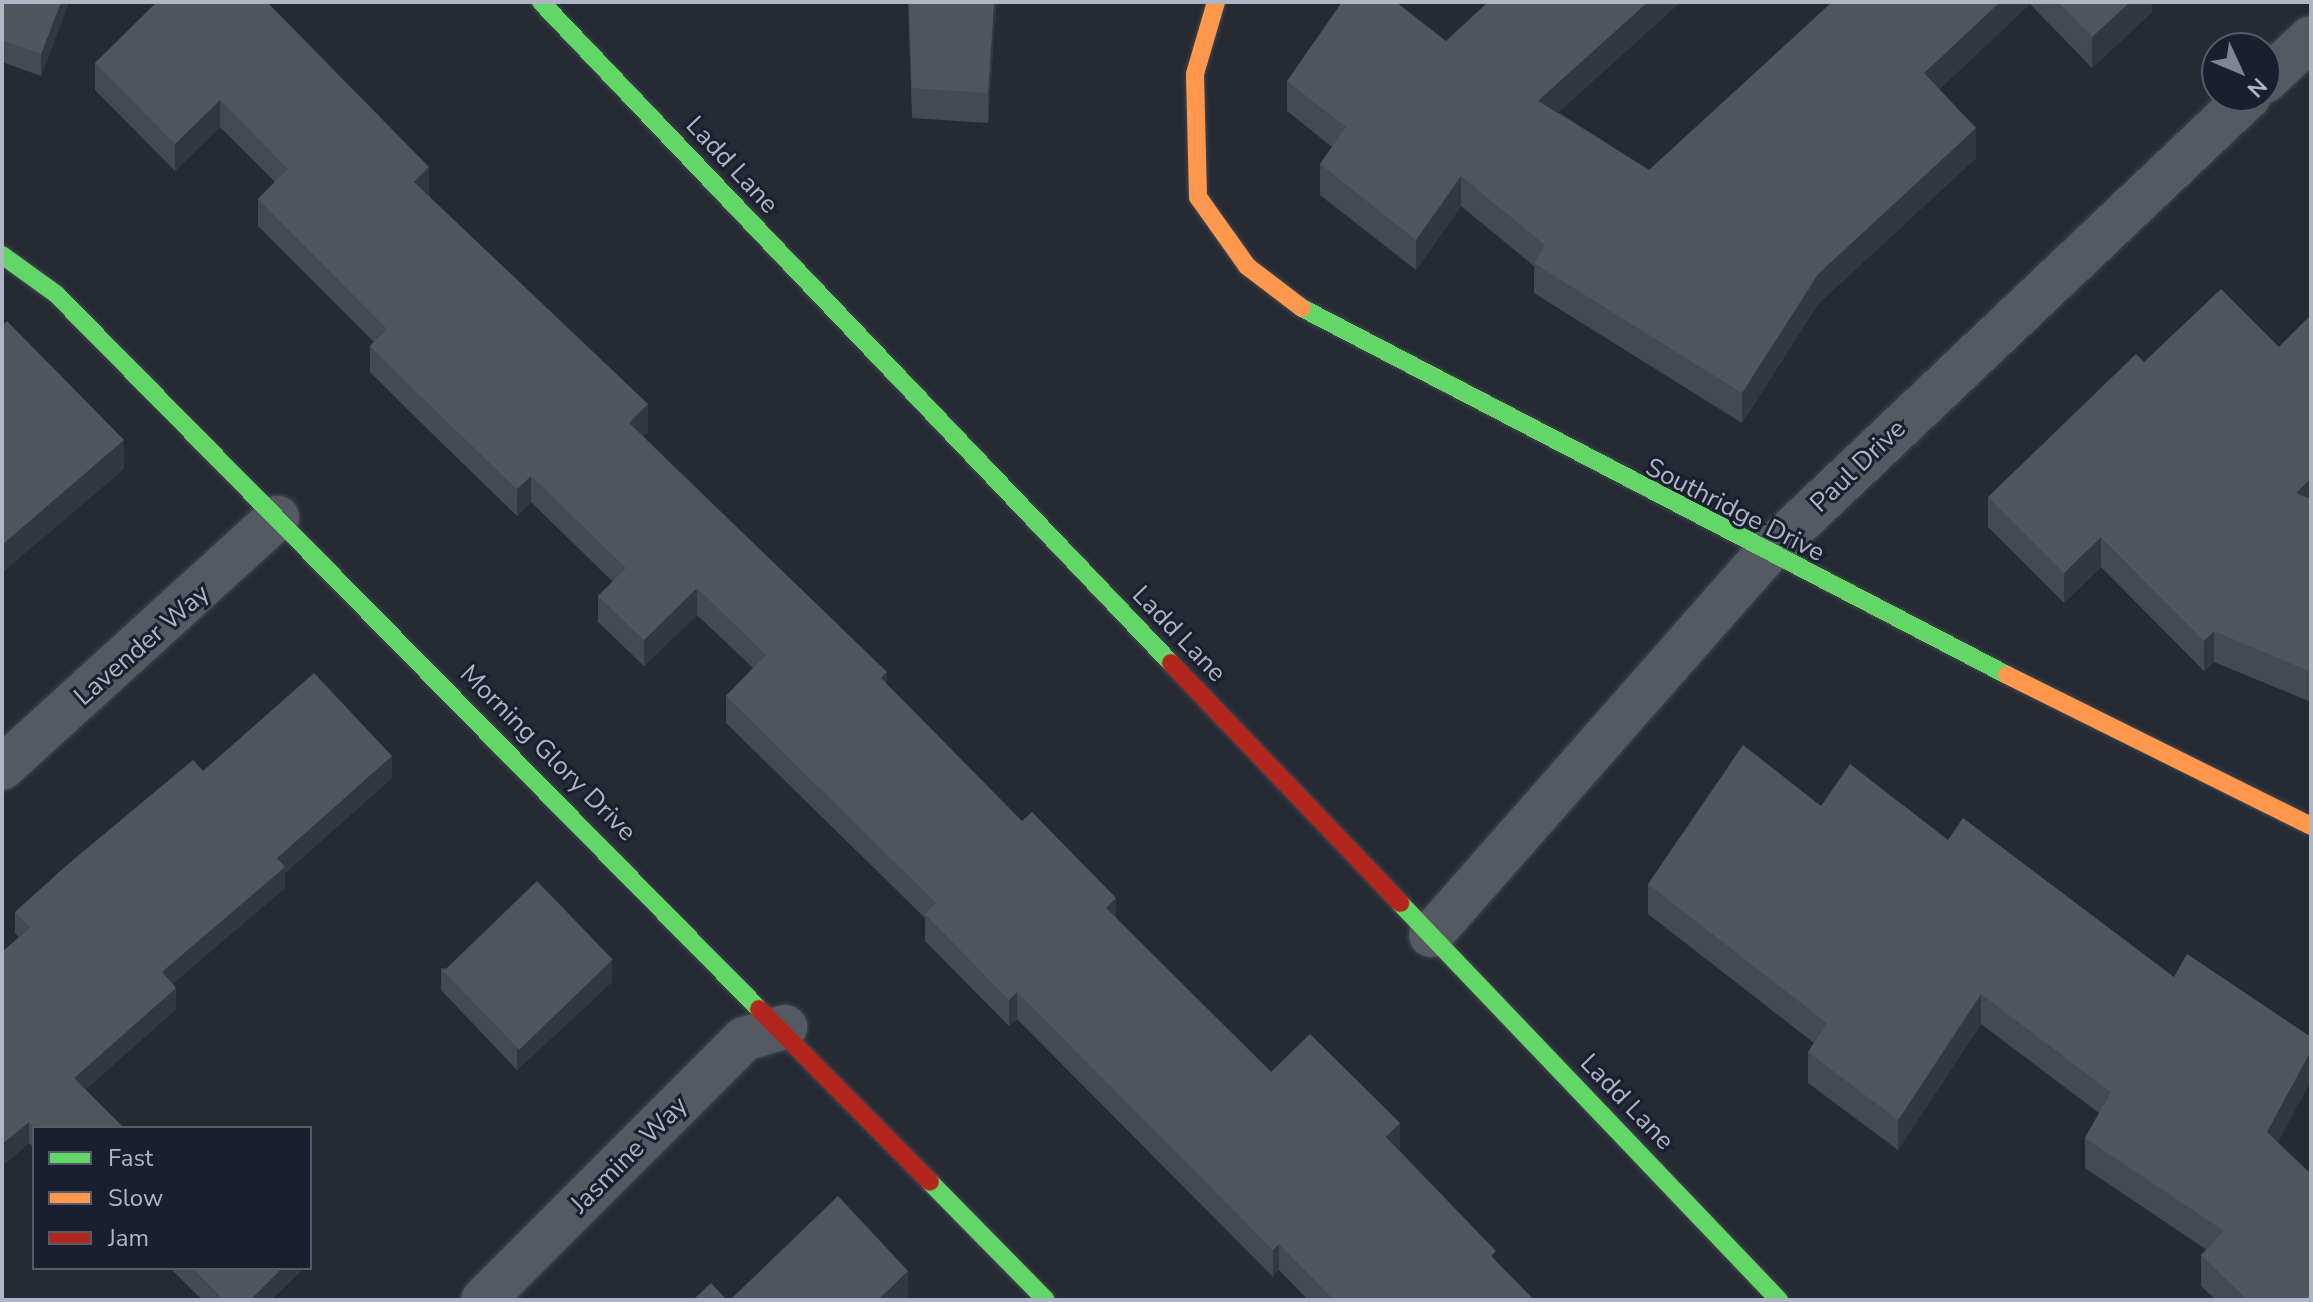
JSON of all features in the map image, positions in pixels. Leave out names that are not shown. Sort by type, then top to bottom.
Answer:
[{"type":"street","name":"Ladd Lane","points":[[541,2],[1779,1300]]},
{"type":"street","name":"Southridge Drive","points":[[1216,2],[1195,74],[1192,174],[1219,235],[1320,322],[1765,555],[2311,826]]},
{"type":"street","points":[[2281,66],[2311,38]]},
{"type":"street","name":"Paul Drive","points":[[1431,935],[1765,555],[2232,112]]},
{"type":"street","name":"Morning Glory Drive","points":[[2,255],[56,294],[785,1027],[1046,1300]]},
{"type":"street","name":"Lavender Way","points":[[2,768],[277,518]]},
{"type":"street","name":"Jasmine Way","points":[[483,1300],[744,1039],[785,1027]]},
{"type":"building","points":[[2,2],[61,2],[41,54],[2,40]]},
{"type":"building","points":[[157,2],[267,2],[429,167],[414,182],[648,404],[629,423],[887,672],[881,678],[1022,821],[1032,812],[1116,898],[1106,908],[1271,1072],[1310,1034],[1400,1123],[1386,1137],[1496,1251],[1491,1256],[1534,1300],[1334,1300],[1279,1244],[1273,1250],[1017,992],[1009,1000],[925,914],[936,903],[726,696],[766,655],[697,588],[644,640],[598,596],[626,568],[531,476],[517,489],[370,346],[387,329],[258,199],[288,169],[220,100],[175,144],[95,63]]},
{"type":"building","points":[[909,2],[994,2],[988,93],[912,88]]},
{"type":"building","points":[[1342,2],[1396,2],[1446,41],[1488,2],[1648,2],[1538,101],[1649,170],[1832,2],[1855,2],[1858,5],[1861,2],[2000,2],[1924,73],[1976,128],[1818,274],[1742,393],[1534,263],[1545,245],[1461,176],[1416,240],[1320,164],[1346,127],[1287,81]]},
{"type":"building","points":[[2058,2],[2130,2],[2092,37]]},
{"type":"building","points":[[2221,289],[2279,347],[2311,315],[2311,478],[2296,493],[2311,499],[2311,672],[2214,631],[2204,641],[2101,537],[2064,573],[1988,497],[2136,354],[2144,362]]},
{"type":"building","points":[[7,321],[124,440],[2,545],[2,326]]},
{"type":"building","points":[[314,673],[392,756],[277,858],[285,867],[162,972],[176,988],[74,1078],[122,1126],[33,1126],[29,1122],[2,1144],[2,952],[30,928],[15,912],[193,760],[203,771]]},
{"type":"building","points":[[1743,745],[1821,806],[1850,764],[1948,840],[1963,818],[2174,977],[2187,954],[2311,1037],[2311,1051],[2267,1132],[2311,1174],[2311,1300],[2248,1300],[2201,1255],[2224,1231],[2085,1138],[2111,1092],[1981,994],[1898,1120],[1808,1052],[1827,1023],[1648,884]]},
{"type":"building","points":[[537,881],[613,959],[519,1050],[443,971]]},
{"type":"building","points":[[838,1196],[908,1271],[878,1300],[730,1300]]},
{"type":"building","points":[[194,1270],[280,1270],[250,1300],[224,1300]]},
{"type":"building","points":[[711,1283],[727,1300],[693,1300]]},
{"type":"traffic: fast","points":[[541,2],[1171,663]]},
{"type":"traffic: fast","points":[[2,255],[56,294],[759,1009]]},
{"type":"traffic: fast","points":[[1302,308],[2007,675]]},
{"type":"traffic: fast","points":[[1400,903],[1779,1300]]},
{"type":"traffic: fast","points":[[930,1182],[1046,1300]]},
{"type":"traffic: slow","points":[[1216,2],[1195,74],[1198,197],[1247,266],[1302,308]]},
{"type":"traffic: slow","points":[[2007,675],[2311,826]]},
{"type":"traffic: jam","points":[[1171,663],[1400,903]]},
{"type":"traffic: jam","points":[[759,1009],[930,1182]]}]
